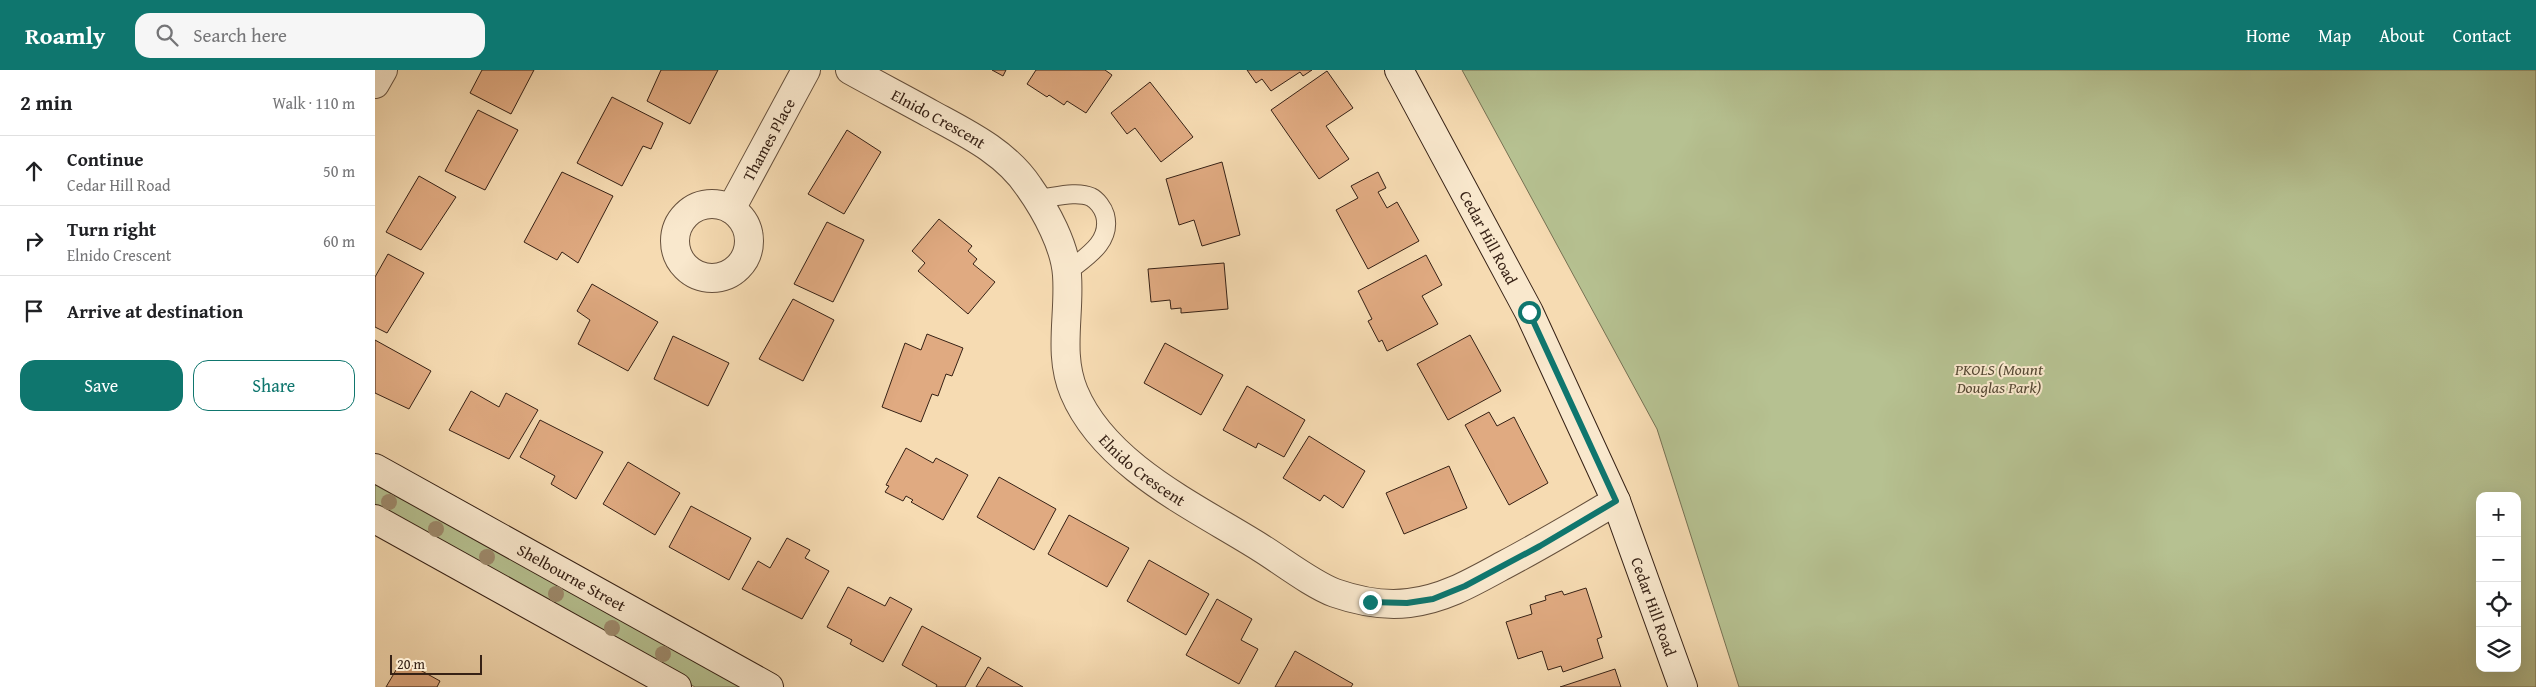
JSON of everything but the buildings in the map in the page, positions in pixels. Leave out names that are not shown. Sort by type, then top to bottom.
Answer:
[{"type":"street","points":[[375,84],[383,70]]},
{"type":"street","name":"Thames Place","points":[[731,209],[806,70]]},
{"type":"street","name":"Elnido Crescent","points":[[850,70],[980,140],[1011,165],[1029,186],[1063,254],[1067,272],[1065,350],[1073,388],[1084,415],[1105,440],[1139,471],[1333,592],[1370,602],[1407,603],[1433,599],[1465,586],[1540,546],[1616,501]]},
{"type":"street","name":"Cedar Hill Road","points":[[1399,70],[1529,312],[1616,501],[1683,687]]},
{"type":"street","name":"Shelbourne Street","points":[[375,468],[769,687]]},
{"type":"street","points":[[375,519],[677,687]]},
{"type":"lane","points":[[1036,199],[1077,195],[1091,197],[1103,208],[1107,224],[1104,237],[1095,250],[1067,272]]},
{"type":"green space","name":"PKOLS (Mount Douglas Park)","points":[[1462,70],[2536,70],[2536,687],[1739,687],[1657,429]]},
{"type":"green space","points":[[375,478],[752,687],[695,687],[375,509]]},
{"type":"route","points":[[1370,602],[1407,603],[1433,599],[1465,586],[1540,546],[1616,501],[1529,312]]}]
